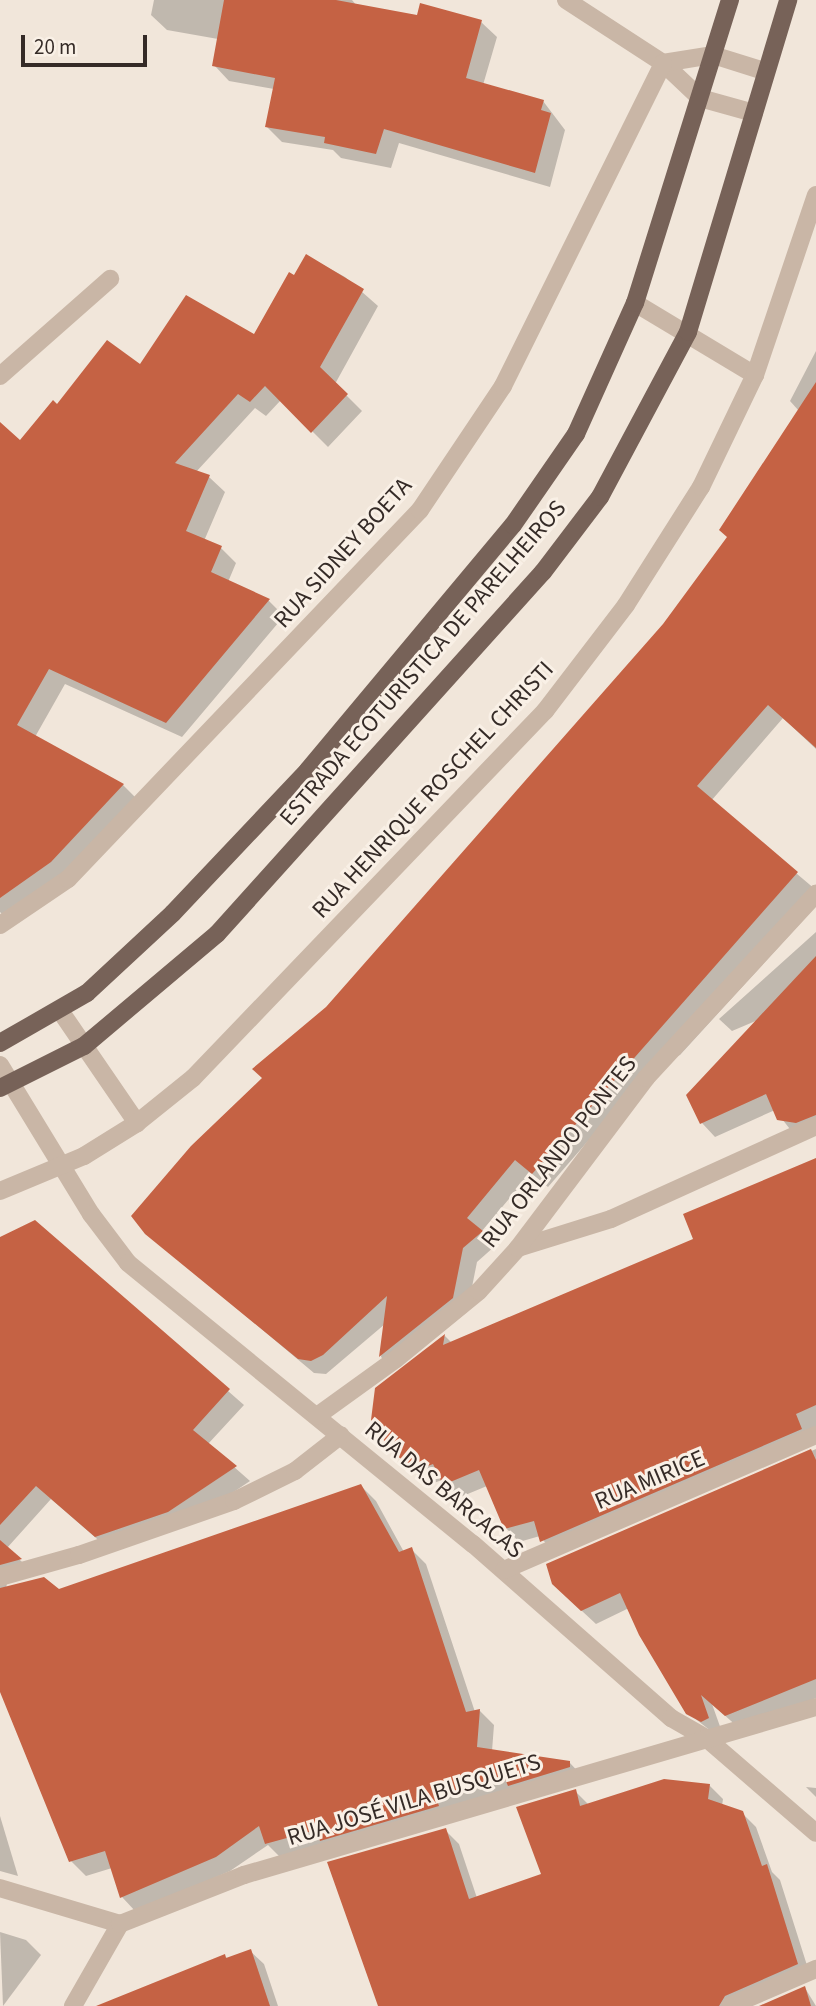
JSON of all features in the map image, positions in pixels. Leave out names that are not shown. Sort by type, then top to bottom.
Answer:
[{"type":"main road","name":"ESTRADA ECOTURISTICA DE PARELHEIROS","points":[[0,1044],[61,1012],[173,913],[299,780],[513,525],[576,434],[635,303],[730,0]]},
{"type":"main road","name":"ESTRADA ECOTURISTICA DE PARELHEIROS","points":[[6,1086],[84,1046],[217,934],[543,572],[600,497],[688,332],[754,113],[764,71],[788,0]]},
{"type":"street","points":[[566,0],[663,63],[700,98],[754,113]]},
{"type":"street","points":[[663,63],[713,55],[764,71]]},
{"type":"street","name":"RUA SIDNEY BOETA","points":[[0,925],[78,870],[420,510],[503,387],[663,63]]},
{"type":"street","name":"RUA HENRIQUE ROSCHEL CHRISTI","points":[[0,1191],[64,1165],[136,1123],[243,1030],[545,711],[626,605],[701,487],[755,375],[816,195]]},
{"type":"street","points":[[0,376],[110,279]]},
{"type":"street","points":[[635,303],[688,332],[755,375]]},
{"type":"street","name":"RUA ORLANDO PONTES","points":[[317,1416],[448,1317],[518,1248],[646,1078],[816,894]]},
{"type":"street","points":[[61,1012],[136,1123]]},
{"type":"street","points":[[0,1065],[6,1086],[64,1165]]},
{"type":"street","points":[[518,1248],[611,1219],[816,1126]]},
{"type":"street","name":"RUA DAS BARCACAS","points":[[64,1165],[91,1214],[128,1263],[341,1435],[503,1570],[671,1717],[706,1738],[816,1833]]},
{"type":"street","points":[[0,1577],[92,1551],[234,1501],[295,1471],[341,1435]]},
{"type":"street","name":"RUA MIRICE","points":[[503,1570],[816,1435]]},
{"type":"street","name":"RUA JOSÉ VILA BUSQUETS","points":[[120,1924],[244,1875],[816,1707]]},
{"type":"street","points":[[0,1888],[120,1924],[73,2006]]},
{"type":"street","points":[[730,2006],[816,1969]]},
{"type":"building","points":[[224,0],[336,0],[417,15],[420,3],[482,20],[466,78],[544,100],[541,110],[551,113],[535,173],[384,129],[376,154],[324,143],[325,137],[265,127],[275,78],[212,66]]},
{"type":"building","points":[[306,254],[364,289],[320,367],[348,394],[311,433],[265,386],[250,402],[238,394],[175,463],[210,475],[186,531],[222,546],[211,572],[270,599],[166,723],[49,669],[17,725],[124,784],[51,862],[0,898],[0,422],[20,440],[53,400],[57,404],[107,340],[140,364],[186,295],[254,334],[289,272],[294,275]]},
{"type":"building","points":[[816,382],[816,748],[768,705],[697,786],[798,872],[532,1174],[515,1160],[467,1218],[483,1231],[463,1248],[453,1298],[379,1357],[387,1296],[323,1355],[311,1361],[298,1359],[145,1234],[131,1216],[191,1146],[262,1078],[252,1069],[326,1007],[663,624],[727,537],[719,530]]},
{"type":"building","points":[[816,956],[816,1115],[796,1123],[777,1120],[766,1094],[700,1124],[686,1095]]},
{"type":"building","points":[[816,1158],[816,1405],[796,1414],[802,1429],[540,1542],[534,1521],[504,1529],[479,1470],[443,1485],[433,1464],[416,1471],[390,1450],[371,1420],[375,1388],[445,1334],[443,1345],[693,1239],[683,1214]]},
{"type":"building","points":[[35,1220],[230,1389],[193,1430],[237,1466],[168,1512],[95,1537],[36,1486],[0,1525],[0,1237]]},
{"type":"building","points":[[811,1449],[816,1460],[816,1679],[725,1716],[701,1695],[709,1718],[701,1722],[686,1714],[639,1635],[620,1593],[581,1611],[552,1584],[546,1564]]},
{"type":"building","points":[[361,1484],[399,1552],[412,1547],[466,1712],[480,1709],[477,1747],[570,1761],[570,1767],[508,1786],[505,1779],[436,1797],[439,1806],[320,1841],[316,1830],[265,1844],[259,1826],[216,1857],[120,1898],[105,1851],[69,1862],[0,1692],[0,1588],[44,1577],[59,1589]]},
{"type":"building","points":[[0,1540],[22,1559],[0,1565]]},
{"type":"building","points":[[664,1779],[710,1784],[708,1799],[743,1811],[762,1866],[767,1864],[798,1964],[725,1996],[719,2006],[378,2006],[327,1862],[446,1828],[469,1899],[541,1874],[516,1807],[576,1789],[580,1806]]},
{"type":"building","points":[[251,1949],[270,2006],[96,2006],[225,1954],[226,1958]]},
{"type":"building","points":[[805,1986],[811,2006],[759,2006]]}]
